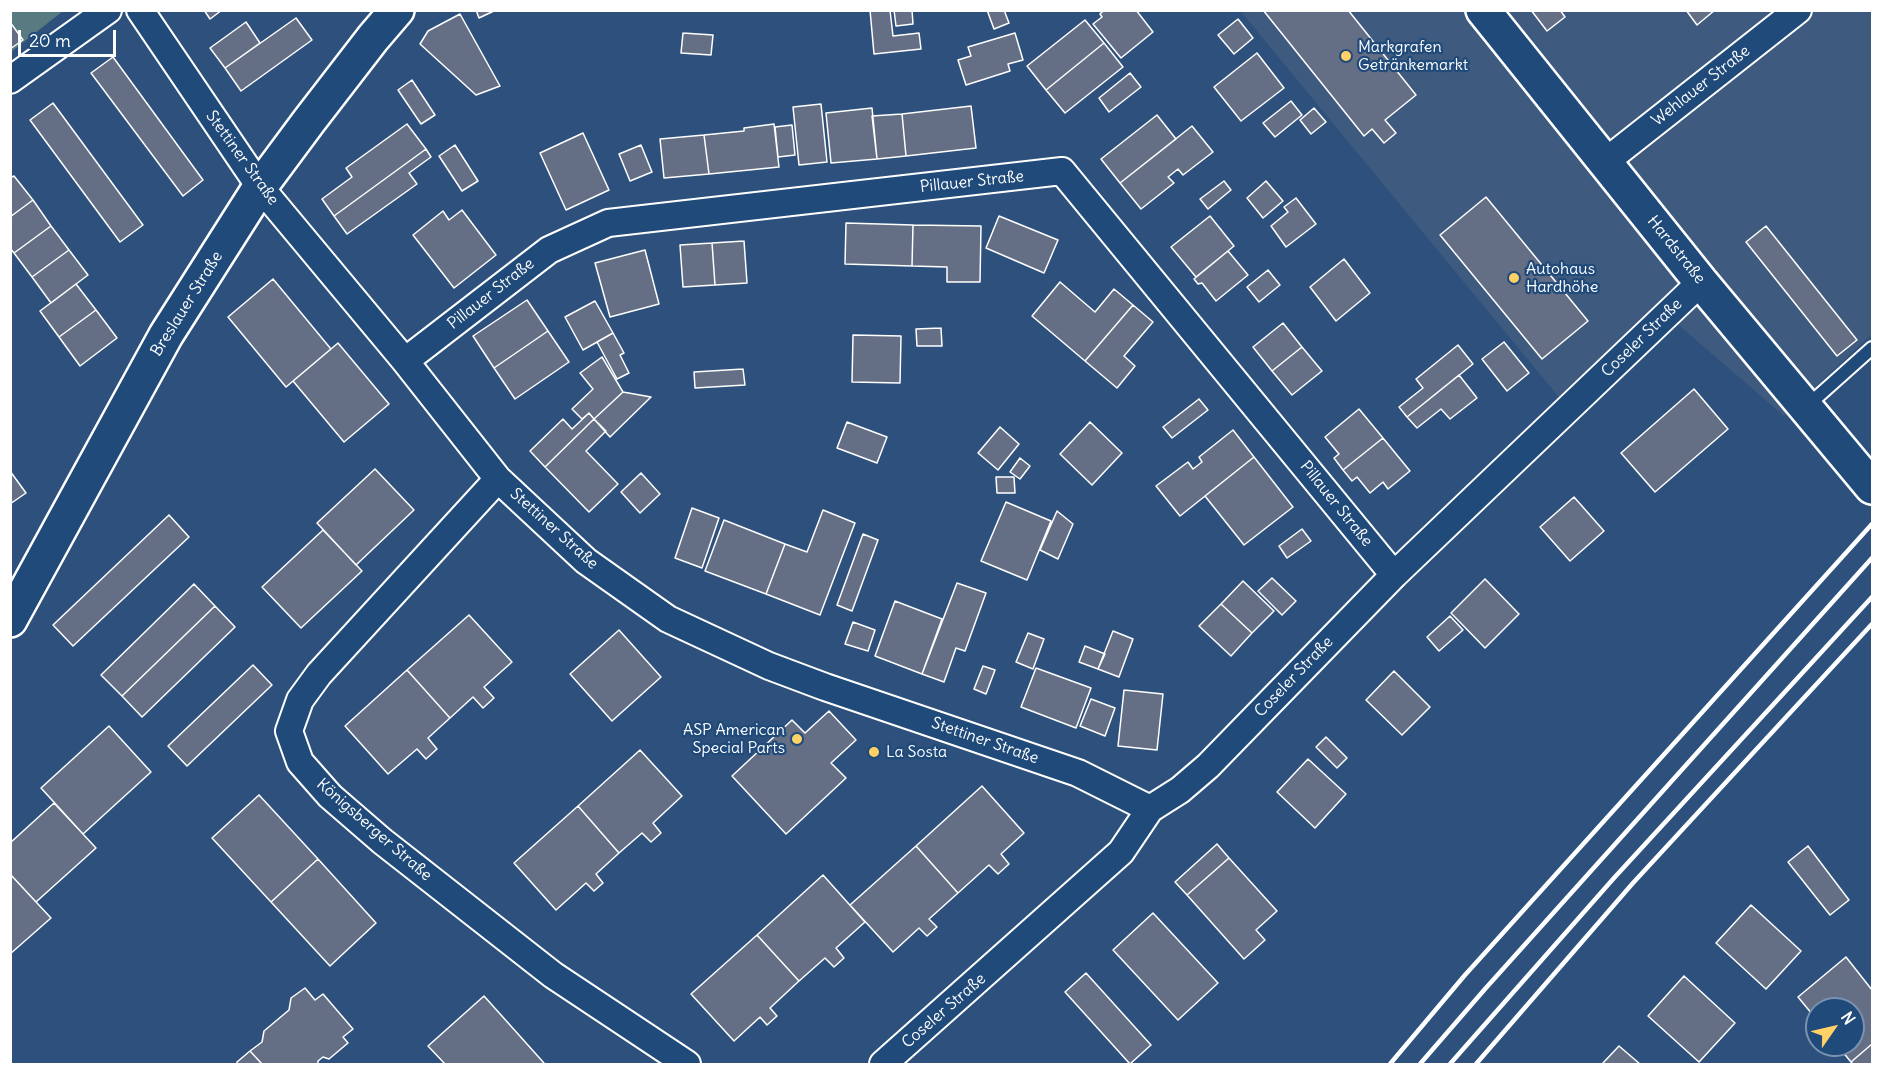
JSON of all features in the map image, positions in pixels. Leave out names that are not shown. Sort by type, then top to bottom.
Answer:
[{"type":"main road","name":"Breslauer Straße","points":[[10,620],[166,335],[260,187],[316,111],[397,10]]},
{"type":"main road","name":"Hardstraße","points":[[1483,10],[1701,282],[1872,487]]},
{"type":"street","points":[[10,80],[108,10]]},
{"type":"street","name":"Stettiner Straße","points":[[140,10],[260,187],[405,361],[498,479],[586,561],[668,619],[769,666],[1078,773],[1150,809]]},
{"type":"street","name":"Wehlauer Straße","points":[[1605,162],[1798,10]]},
{"type":"street","name":"Pillauer Straße","points":[[405,361],[549,250],[608,223],[1062,171],[1394,575]]},
{"type":"street","name":"Coseler Straße","points":[[883,1065],[1121,852],[1150,809],[1180,790],[1208,766],[1394,575],[1701,282]]},
{"type":"street","name":"Königsberger Straße","points":[[498,479],[319,674],[300,699],[290,731],[300,762],[330,796],[382,841],[553,975],[687,1065]]},
{"type":"lane","points":[[1813,415],[1872,348]]},
{"type":"shaded area","points":[[1245,10],[1872,11],[1872,334],[1784,416],[1675,322],[1576,418],[1242,13]]},
{"type":"green space","points":[[11,11],[63,11],[11,52]]},
{"type":"building","points":[[204,10],[222,10],[210,19]]},
{"type":"building","points":[[476,10],[496,10],[479,18]]},
{"type":"building","points":[[870,10],[890,10],[893,36],[919,33],[921,49],[874,54]]},
{"type":"building","points":[[894,10],[912,10],[913,24],[896,26]]},
{"type":"building","points":[[987,10],[1004,10],[1009,23],[994,29]]},
{"type":"building","points":[[1104,10],[1136,10],[1153,32],[1121,58],[1093,24],[1102,17],[1100,14]]},
{"type":"building","points":[[1263,10],[1348,10],[1416,95],[1385,120],[1396,133],[1384,143],[1372,129],[1364,136]]},
{"type":"building","points":[[1531,10],[1560,10],[1565,17],[1547,31]]},
{"type":"building","points":[[1686,10],[1715,10],[1697,25]]},
{"type":"building","points":[[460,14],[500,86],[476,95],[420,44],[428,31]]},
{"type":"building","points":[[296,18],[312,40],[241,91],[225,68]]},
{"type":"building","points":[[1238,19],[1253,38],[1234,54],[1218,35]]},
{"type":"building","points":[[1085,20],[1104,43],[1046,90],[1027,66]]},
{"type":"building","points":[[10,22],[23,40],[10,49]]},
{"type":"building","points":[[246,22],[260,43],[225,68],[210,48]]},
{"type":"building","points":[[683,33],[713,35],[711,55],[681,53]]},
{"type":"building","points":[[1015,33],[1023,60],[1008,64],[1010,71],[966,85],[958,60],[971,56],[968,47]]},
{"type":"building","points":[[1104,43],[1123,67],[1065,113],[1046,90]]},
{"type":"building","points":[[1257,53],[1284,88],[1241,121],[1214,87]]},
{"type":"building","points":[[113,57],[203,180],[183,196],[91,73]]},
{"type":"building","points":[[1130,73],[1141,87],[1109,112],[1099,98]]},
{"type":"building","points":[[412,80],[435,115],[421,124],[398,90]]},
{"type":"building","points":[[1291,101],[1302,115],[1275,137],[1263,123]]},
{"type":"building","points":[[53,103],[143,225],[120,242],[30,120]]},
{"type":"building","points":[[821,104],[827,162],[799,165],[793,107]]},
{"type":"building","points":[[971,106],[976,148],[906,156],[902,114]]},
{"type":"building","points":[[872,108],[877,159],[831,163],[826,113]]},
{"type":"building","points":[[1314,108],[1326,122],[1311,134],[1300,120]]},
{"type":"building","points":[[902,114],[906,156],[877,159],[872,116]]},
{"type":"building","points":[[1157,115],[1176,139],[1120,183],[1101,159]]},
{"type":"building","points":[[407,124],[426,149],[334,216],[322,199],[352,177],[346,168]]},
{"type":"building","points":[[774,124],[779,167],[709,174],[704,135],[744,131],[744,128]]},
{"type":"building","points":[[792,125],[795,155],[778,157],[775,127]]},
{"type":"building","points":[[1192,126],[1213,152],[1183,175],[1178,169],[1168,177],[1174,183],[1141,209],[1120,183]]},
{"type":"building","points":[[583,133],[609,190],[566,210],[540,153]]},
{"type":"building","points":[[704,135],[709,174],[664,178],[660,139]]},
{"type":"building","points":[[455,145],[478,181],[462,191],[439,156]]},
{"type":"building","points":[[641,145],[652,172],[630,181],[619,154]]},
{"type":"building","points":[[426,149],[431,157],[409,173],[417,184],[347,234],[334,216]]},
{"type":"building","points":[[14,176],[33,200],[10,217],[10,178]]},
{"type":"building","points":[[1224,181],[1231,190],[1208,209],[1200,199]]},
{"type":"building","points":[[1266,181],[1283,201],[1263,218],[1247,198]]},
{"type":"building","name":"Autohaus Hardhöhe","points":[[1486,197],[1588,321],[1542,359],[1440,235]]},
{"type":"building","points":[[1296,198],[1316,224],[1286,247],[1271,226],[1288,212],[1284,207]]},
{"type":"building","points":[[33,200],[51,226],[14,253],[10,248],[10,217]]},
{"type":"building","points":[[462,210],[496,255],[454,288],[413,235],[443,211],[449,220]]},
{"type":"building","points":[[999,216],[1058,240],[1044,273],[986,248]]},
{"type":"building","points":[[1210,216],[1234,246],[1196,277],[1171,247]]},
{"type":"building","points":[[846,223],[913,225],[912,266],[845,264]]},
{"type":"building","points":[[913,225],[981,226],[980,282],[947,282],[947,267],[912,266]]},
{"type":"building","points":[[51,226],[69,250],[32,277],[14,253]]},
{"type":"building","points":[[1766,226],[1857,340],[1837,356],[1746,242]]},
{"type":"building","points":[[744,241],[747,283],[715,285],[712,243]]},
{"type":"building","points":[[712,243],[715,285],[683,287],[680,245]]},
{"type":"building","points":[[69,250],[88,275],[51,303],[32,277]]},
{"type":"building","points":[[645,250],[659,304],[610,317],[595,263]]},
{"type":"building","points":[[1228,251],[1248,275],[1216,301],[1202,283],[1198,284],[1194,279]]},
{"type":"building","points":[[1344,259],[1370,293],[1336,321],[1310,287]]},
{"type":"building","points":[[1268,270],[1280,285],[1259,302],[1247,287]]},
{"type":"building","points":[[273,279],[331,349],[286,387],[228,317]]},
{"type":"building","points":[[1060,282],[1095,312],[1114,289],[1133,305],[1085,361],[1032,316]]},
{"type":"building","points":[[76,284],[96,310],[59,337],[40,311]]},
{"type":"building","points":[[527,300],[548,331],[494,368],[473,336]]},
{"type":"building","points":[[595,301],[613,333],[583,350],[565,317]]},
{"type":"building","points":[[1133,305],[1153,322],[1124,356],[1135,366],[1117,388],[1085,361]]},
{"type":"building","points":[[96,310],[117,338],[80,366],[59,337]]},
{"type":"building","points":[[1283,323],[1302,347],[1272,371],[1253,347]]},
{"type":"building","points":[[941,328],[942,346],[917,346],[916,329]]},
{"type":"building","points":[[548,331],[569,362],[515,399],[494,368]]},
{"type":"building","points":[[613,333],[624,353],[620,355],[629,373],[617,379],[597,342]]},
{"type":"building","points":[[853,335],[901,336],[900,383],[852,382]]},
{"type":"building","points":[[1504,342],[1529,373],[1507,391],[1482,359]]},
{"type":"building","points":[[338,343],[389,404],[344,442],[293,381]]},
{"type":"building","points":[[1458,345],[1473,364],[1407,417],[1399,407],[1423,388],[1416,379]]},
{"type":"building","points":[[1302,347],[1322,371],[1292,395],[1272,371]]},
{"type":"building","points":[[602,357],[623,392],[594,419],[589,413],[582,419],[572,409],[593,389],[580,373]]},
{"type":"building","points":[[743,369],[745,385],[695,388],[694,372]]},
{"type":"building","points":[[1459,375],[1477,398],[1450,419],[1441,409],[1417,428],[1407,417]]},
{"type":"building","points":[[1694,389],[1728,429],[1655,492],[1621,453]]},
{"type":"building","points":[[623,392],[651,397],[610,437],[594,419]]},
{"type":"building","points":[[1199,399],[1208,410],[1172,438],[1163,427]]},
{"type":"building","points":[[1359,409],[1383,438],[1343,470],[1334,458],[1339,454],[1325,437]]},
{"type":"building","points":[[589,413],[594,419],[545,467],[530,451],[563,419],[572,429]]},
{"type":"building","points":[[594,419],[606,431],[586,451],[618,484],[589,512],[545,467]]},
{"type":"building","points":[[847,422],[887,437],[877,463],[837,448]]},
{"type":"building","points":[[1090,422],[1122,453],[1092,485],[1060,454]]},
{"type":"building","points":[[1000,427],[1019,444],[998,470],[978,453]]},
{"type":"building","points":[[1233,430],[1254,457],[1180,516],[1156,486],[1188,462],[1193,469],[1202,462],[1199,457]]},
{"type":"building","points":[[1383,438],[1410,471],[1388,489],[1383,482],[1370,493],[1357,477],[1352,481],[1343,470]]},
{"type":"building","points":[[1254,457],[1293,507],[1244,545],[1205,496]]},
{"type":"building","points":[[1020,458],[1030,466],[1020,479],[1010,472]]},
{"type":"building","points":[[375,469],[414,510],[356,565],[317,523]]},
{"type":"building","points":[[10,471],[26,493],[10,504]]},
{"type":"building","points":[[641,473],[660,494],[640,513],[621,492]]},
{"type":"building","points":[[996,477],[1014,477],[1015,493],[997,493]]},
{"type":"building","points":[[1574,497],[1604,531],[1570,561],[1540,527]]},
{"type":"building","points":[[1006,502],[1051,521],[1027,580],[981,561]]},
{"type":"building","points":[[692,508],[719,518],[702,568],[675,558]]},
{"type":"building","points":[[823,510],[855,523],[820,615],[766,594],[785,544],[807,552]]},
{"type":"building","points":[[1057,511],[1073,524],[1058,559],[1040,550]]},
{"type":"building","points":[[169,515],[189,537],[73,646],[53,625]]},
{"type":"building","points":[[724,520],[785,544],[766,594],[705,571]]},
{"type":"building","points":[[1302,529],[1311,541],[1287,558],[1279,546]]},
{"type":"building","points":[[323,530],[362,571],[301,628],[262,587]]},
{"type":"building","points":[[863,534],[878,540],[852,611],[837,605]]},
{"type":"building","points":[[1272,578],[1296,601],[1282,615],[1258,591]]},
{"type":"building","points":[[1485,579],[1519,614],[1485,648],[1451,613]]},
{"type":"building","points":[[1243,581],[1274,611],[1252,633],[1221,604]]},
{"type":"building","points":[[957,583],[986,593],[965,651],[956,648],[944,682],[922,674]]},
{"type":"building","points":[[194,584],[215,606],[122,696],[101,675]]},
{"type":"building","points":[[895,601],[942,619],[922,674],[875,656]]},
{"type":"building","points":[[1221,604],[1252,633],[1231,656],[1199,626]]},
{"type":"building","points":[[215,606],[235,627],[142,717],[122,696]]},
{"type":"building","points":[[469,615],[512,662],[484,687],[494,698],[483,708],[473,697],[450,718],[407,670]]},
{"type":"building","points":[[1450,616],[1463,630],[1439,651],[1427,637]]},
{"type":"building","points":[[853,622],[875,630],[868,651],[845,644]]},
{"type":"building","points":[[619,630],[661,677],[612,721],[570,674]]},
{"type":"building","points":[[1113,631],[1133,639],[1119,677],[1098,669]]},
{"type":"building","points":[[1028,633],[1044,639],[1033,669],[1016,662]]},
{"type":"building","points":[[1085,646],[1105,654],[1098,669],[1079,662]]},
{"type":"building","points":[[253,665],[272,685],[187,766],[168,746]]},
{"type":"building","points":[[983,666],[995,670],[986,694],[974,689]]},
{"type":"building","points":[[1036,668],[1091,688],[1076,728],[1021,707]]},
{"type":"building","points":[[407,670],[450,718],[428,738],[437,749],[426,759],[417,749],[388,774],[345,726]]},
{"type":"building","points":[[1394,671],[1430,707],[1402,735],[1366,700]]},
{"type":"building","points":[[1124,690],[1163,694],[1157,750],[1118,746]]},
{"type":"building","points":[[1091,699],[1115,708],[1105,736],[1080,726]]},
{"type":"building","points":[[829,711],[856,740],[831,763],[846,778],[786,834],[732,776],[792,720],[805,733]]},
{"type":"building","points":[[109,726],[151,772],[83,834],[41,788]]},
{"type":"building","points":[[1326,737],[1347,758],[1337,768],[1316,747]]},
{"type":"building","points":[[640,750],[682,796],[653,823],[661,833],[651,842],[642,833],[619,853],[578,806]]},
{"type":"building","points":[[1308,759],[1346,794],[1315,828],[1277,792]]},
{"type":"building","points":[[982,786],[1024,833],[1001,854],[1009,864],[998,874],[989,865],[958,893],[916,846]]},
{"type":"building","points":[[259,795],[318,859],[271,902],[212,838]]},
{"type":"building","points":[[54,803],[96,848],[36,902],[10,874],[10,843]]},
{"type":"building","points":[[578,806],[619,853],[596,874],[603,883],[594,891],[586,883],[556,910],[514,863]]},
{"type":"building","points":[[1217,844],[1229,858],[1187,895],[1175,882]]},
{"type":"building","points":[[916,846],[958,893],[929,919],[937,927],[927,936],[919,928],[893,952],[850,905]]},
{"type":"building","points":[[1808,846],[1849,900],[1830,915],[1788,862]]},
{"type":"building","points":[[1229,858],[1277,911],[1256,930],[1265,940],[1244,959],[1187,895]]},
{"type":"building","points":[[318,859],[376,923],[330,966],[271,902]]},
{"type":"building","points":[[10,874],[51,918],[10,954]]},
{"type":"building","points":[[823,875],[865,922],[836,948],[844,958],[834,967],[825,958],[799,981],[757,935]]},
{"type":"building","points":[[1751,905],[1801,951],[1766,989],[1716,943]]},
{"type":"building","points":[[1153,913],[1218,983],[1178,1020],[1113,950]]},
{"type":"building","points":[[757,935],[799,981],[770,1008],[777,1016],[767,1025],[760,1017],[734,1041],[691,994]]},
{"type":"building","points":[[1846,957],[1872,990],[1872,1044],[1865,1050],[1865,997],[1805,997],[1805,1005],[1798,997]]},
{"type":"building","points":[[1086,973],[1151,1045],[1130,1064],[1065,992]]},
{"type":"building","points":[[1684,976],[1735,1023],[1699,1062],[1648,1016]]},
{"type":"building","points":[[305,988],[315,1000],[323,994],[353,1029],[343,1037],[348,1043],[329,1059],[323,1057],[318,1064],[262,1064],[250,1051],[262,1042],[264,1031],[289,1010],[291,998]]},
{"type":"building","points":[[484,996],[544,1063],[445,1064],[428,1046]]},
{"type":"building","points":[[1872,1044],[1872,1064],[1853,1064],[1851,1062],[1857,1057],[1865,1057],[1865,1050]]},
{"type":"building","points":[[1619,1046],[1640,1064],[1602,1064]]},
{"type":"building","points":[[250,1051],[262,1064],[237,1064],[237,1062]]},
{"type":"building","points":[[1847,1057],[1857,1057],[1851,1062]]},
{"type":"railway","points":[[1390,1064],[1465,975],[1872,524]]},
{"type":"railway","points":[[1420,1064],[1872,558]]},
{"type":"railway","points":[[1450,1064],[1614,878],[1872,597]]},
{"type":"railway","points":[[1476,1064],[1633,883],[1872,624]]},
{"type":"place","name":"Markgrafen Getränkemarkt","points":[[1346,56]]},
{"type":"place","name":"Autohaus Hardhöhe","points":[[1514,278]]},
{"type":"place","name":"ASP American Special Parts","points":[[797,739]]},
{"type":"place","name":"La Sosta","points":[[874,752]]}]
